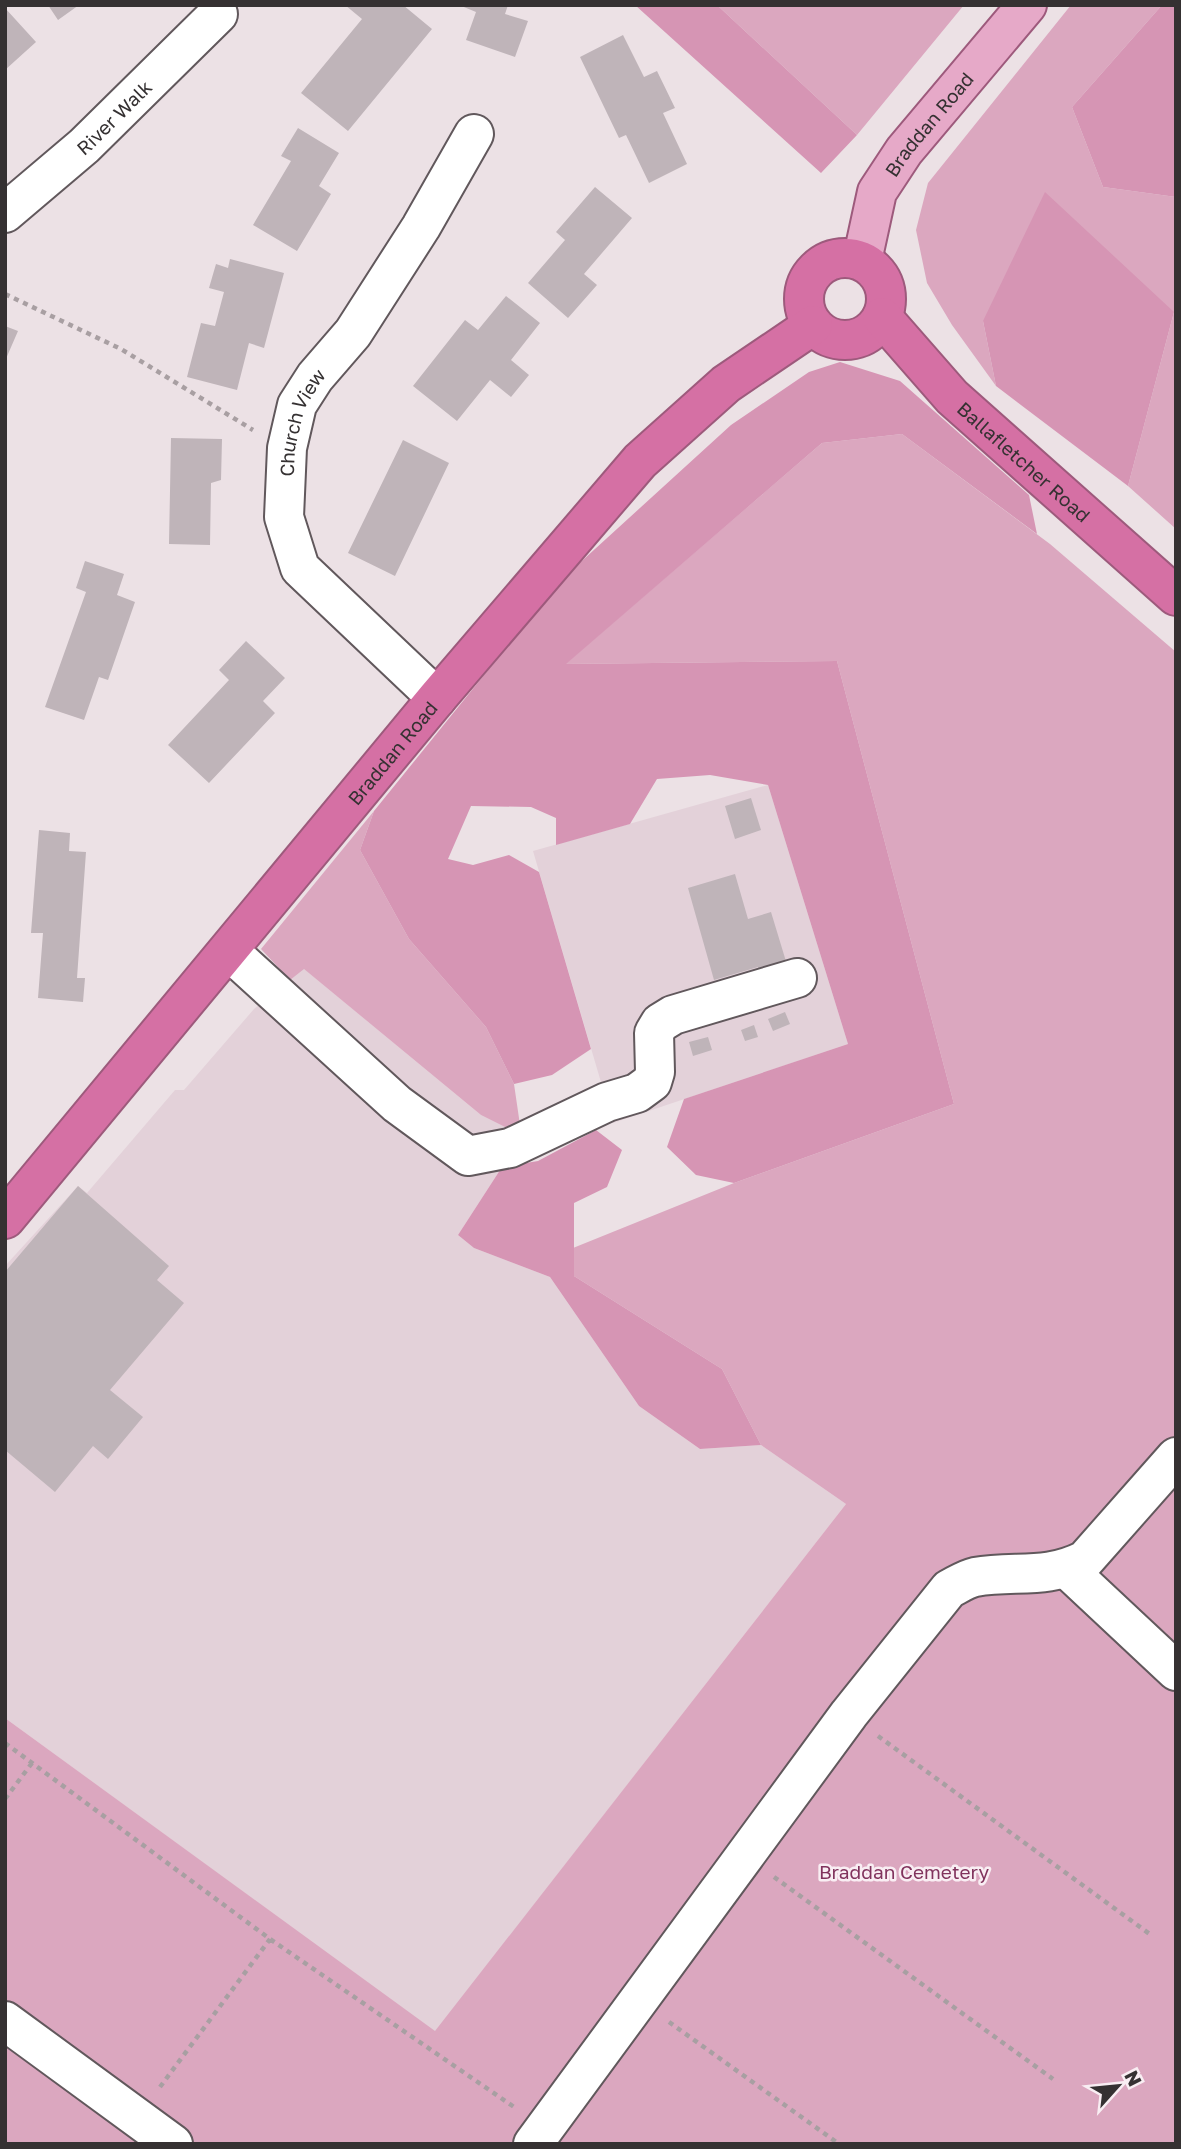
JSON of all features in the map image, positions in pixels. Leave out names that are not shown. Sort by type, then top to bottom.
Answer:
[{"type":"highway","points":[[835,259],[862,261],[879,275],[884,285],[885,307],[882,317],[870,331],[845,340],[827,336],[813,325],[804,308],[812,273],[835,259]]},
{"type":"highway","name":"Ballafletcher Road","points":[[882,317],[951,397],[1176,596]]},
{"type":"highway","name":"Braddan Road","points":[[5,1219],[437,698],[640,461],[726,384],[813,325]]},
{"type":"main road","name":"Braddan Road","points":[[862,261],[877,192],[904,151],[1027,5]]},
{"type":"street","name":"River Walk","points":[[5,213],[84,146],[218,13]]},
{"type":"street","name":"Church View","points":[[437,698],[300,568],[284,517],[287,448],[297,405],[315,377],[354,332],[421,227],[474,134]]},
{"type":"street","points":[[229,951],[397,1104],[468,1156],[510,1148],[607,1102],[637,1093],[652,1082],[655,1072],[654,1033],[660,1023],[673,1015],[797,978]]},
{"type":"street","points":[[539,2136],[849,1714],[949,1589],[973,1577],[1045,1574],[1067,1569],[1085,1560],[1176,1457]]},
{"type":"street","points":[[1067,1569],[1176,1671]]},
{"type":"street","points":[[5,2021],[173,2144]]},
{"type":"path","points":[[5,294],[121,349],[222,413],[287,448]]},
{"type":"path","points":[[849,1714],[1151,1935]]},
{"type":"path","points":[[5,1743],[539,2136]]},
{"type":"path","points":[[5,1799],[32,1763]]},
{"type":"path","points":[[744,1856],[1053,2079]]},
{"type":"path","points":[[137,2118],[270,1939]]},
{"type":"path","points":[[639,2000],[839,2144]]},
{"type":"shaded area","points":[[635,5],[717,5],[857,135],[821,173]]},
{"type":"shaded area","points":[[1162,5],[1176,5],[1176,197],[1103,187],[1072,107]]},
{"type":"shaded area","points":[[1045,192],[1174,312],[1128,486],[996,386],[983,321]]},
{"type":"shaded area","points":[[840,362],[900,381],[1029,495],[1037,534],[902,434],[822,443],[566,664],[837,661],[954,1104],[734,1183],[696,1175],[667,1147],[684,1099],[848,1044],[768,785],[710,775],[657,779],[630,824],[556,845],[556,818],[531,807],[471,806],[448,859],[473,865],[509,855],[539,872],[591,1049],[552,1075],[514,1084],[486,1027],[409,939],[360,850],[374,811],[561,580],[731,425],[809,372]]},
{"type":"shaded area","points":[[768,785],[848,1044],[613,1123],[533,851]]},
{"type":"shaded area","points":[[303,968],[481,1115],[505,1127],[502,1167],[458,1235],[474,1248],[550,1277],[639,1406],[700,1449],[761,1445],[846,1504],[435,2032],[5,1718],[5,1266],[78,1186],[87,1193],[175,1090],[184,1090],[254,1009]]},
{"type":"shaded area","points":[[596,1130],[622,1150],[607,1187],[574,1203],[574,1276],[722,1369],[761,1445],[700,1449],[639,1406],[550,1277],[474,1248],[458,1235],[502,1167],[538,1161]]},
{"type":"green space","points":[[717,5],[964,5],[857,135]]},
{"type":"green space","points":[[1071,5],[1162,5],[1072,107],[1103,187],[1176,197],[1176,529],[1128,486],[1174,312],[983,321],[996,386],[952,325],[927,283],[916,230],[928,183]]},
{"type":"green space","name":"Braddan Cemetery","points":[[902,434],[1050,544],[1176,652],[1176,2144],[5,2144],[5,1718],[435,2031],[846,1504],[761,1445],[722,1369],[574,1276],[573,1248],[734,1183],[954,1104],[837,661],[565,664],[822,443]]},
{"type":"green space","points":[[374,811],[360,850],[409,939],[486,1027],[514,1084],[520,1125],[505,1127],[481,1115],[304,969],[290,980],[261,949]]},
{"type":"building","points":[[48,5],[79,5],[58,20]]},
{"type":"building","points":[[345,5],[403,5],[432,29],[348,131],[301,93],[362,19]]},
{"type":"building","points":[[459,5],[508,5],[505,14],[528,21],[515,57],[466,40],[476,12]]},
{"type":"building","points":[[5,8],[36,42],[5,70]]},
{"type":"building","points":[[623,35],[644,77],[657,71],[675,108],[663,113],[687,164],[649,183],[626,135],[619,138],[580,57]]},
{"type":"building","points":[[298,128],[339,153],[319,186],[331,194],[297,251],[253,225],[291,161],[281,156]]},
{"type":"building","points":[[595,187],[632,218],[584,274],[597,285],[568,318],[528,283],[565,240],[556,232]]},
{"type":"building","points":[[230,259],[284,273],[264,348],[249,343],[237,390],[187,377],[201,323],[215,326],[224,292],[209,288],[216,264],[228,268]]},
{"type":"building","points":[[506,296],[540,323],[511,360],[529,375],[511,397],[490,380],[457,421],[413,386],[465,320],[478,330]]},
{"type":"building","points":[[5,326],[18,331],[5,361]]},
{"type":"building","points":[[171,438],[222,439],[221,480],[211,483],[210,545],[169,544]]},
{"type":"building","points":[[403,440],[449,463],[395,576],[348,553]]},
{"type":"building","points":[[85,561],[124,574],[117,595],[135,602],[108,680],[99,677],[84,720],[45,707],[86,592],[76,588]]},
{"type":"building","points":[[246,641],[285,678],[263,701],[275,713],[209,783],[168,745],[229,680],[219,670]]},
{"type":"building","points":[[751,798],[761,830],[735,839],[725,806]]},
{"type":"building","points":[[39,830],[70,833],[69,851],[86,852],[77,978],[85,978],[83,1002],[38,998],[43,933],[31,933]]},
{"type":"building","points":[[735,874],[748,919],[771,912],[788,968],[760,976],[758,967],[714,980],[688,888]]},
{"type":"building","points":[[785,1012],[790,1024],[773,1031],[768,1019]]},
{"type":"building","points":[[754,1025],[758,1037],[745,1041],[741,1030]]},
{"type":"building","points":[[708,1037],[712,1050],[693,1056],[689,1042]]},
{"type":"building","points":[[78,1186],[169,1266],[157,1280],[184,1303],[110,1390],[143,1417],[108,1459],[93,1446],[55,1492],[5,1450],[5,1272]]}]
